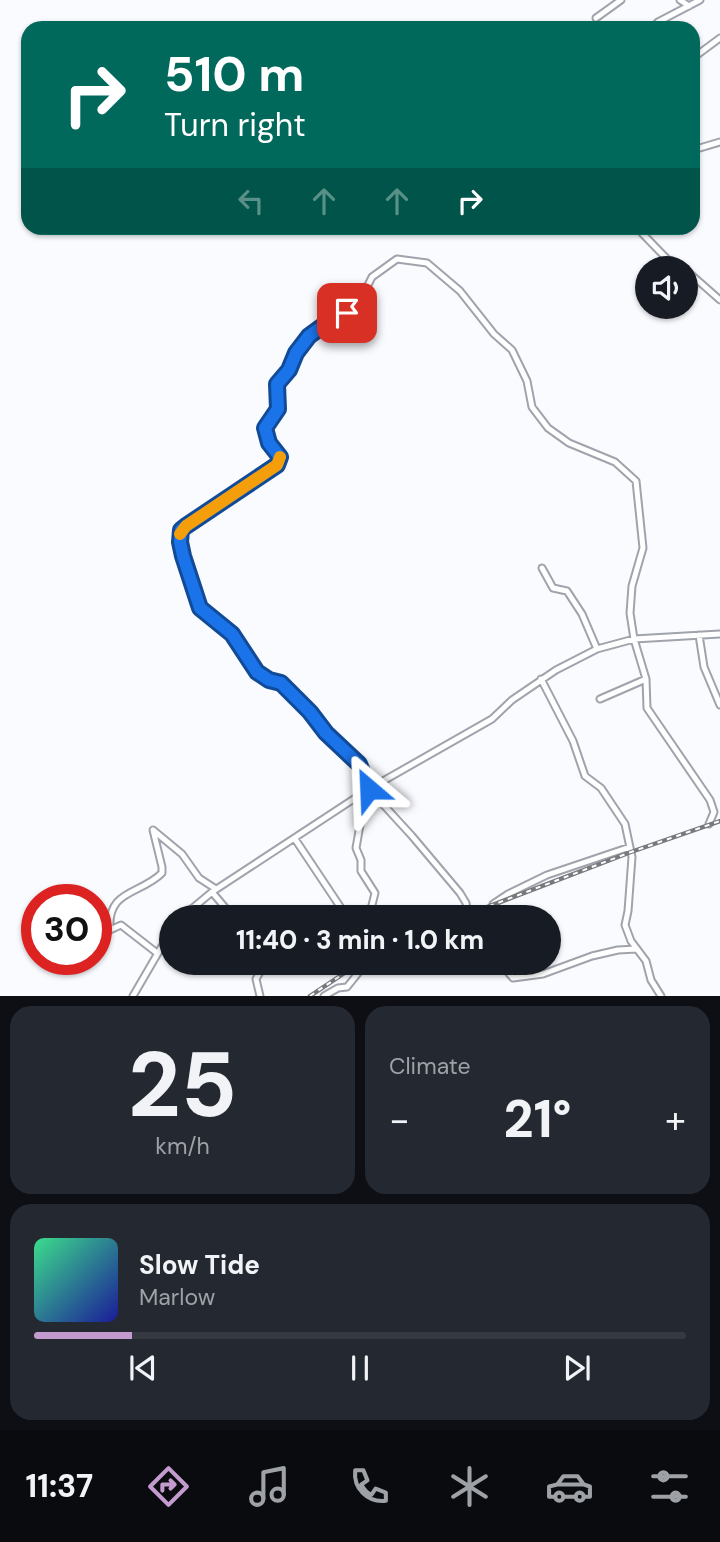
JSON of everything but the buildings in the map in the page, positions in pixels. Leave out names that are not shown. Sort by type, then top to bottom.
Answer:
[{"type":"street","points":[[596,18],[621,0]]},
{"type":"street","points":[[680,0],[690,6]]},
{"type":"street","points":[[660,21],[700,0]]},
{"type":"street","points":[[700,53],[720,38]]},
{"type":"street","points":[[700,148],[720,142]]},
{"type":"street","points":[[644,235],[664,256]]},
{"type":"street","points":[[466,905],[460,893],[369,789],[359,764],[326,733],[310,712],[281,683],[269,680],[257,672],[232,634],[200,608],[183,556],[180,535],[186,526],[277,465],[280,457],[269,443],[265,428],[278,409],[277,384],[289,370],[296,353],[309,336],[354,308],[368,282],[397,259],[427,263],[460,291],[494,334],[512,350],[527,381],[532,407],[548,428],[569,443],[615,462],[636,481],[643,548],[630,597],[634,639],[646,679],[649,712],[710,800],[714,812],[709,824]]},
{"type":"street","points":[[698,280],[720,300]]},
{"type":"street","points":[[713,293],[720,289]]},
{"type":"street","points":[[542,568],[553,588],[567,591],[587,624],[597,649]]},
{"type":"street","points":[[197,905],[369,789],[492,719],[541,679],[597,649],[648,636],[720,634]]},
{"type":"street","points":[[699,635],[704,667],[720,705]]},
{"type":"street","points":[[541,679],[573,741],[586,776],[601,788],[622,816],[632,857],[625,925],[646,961],[651,979],[661,996]]},
{"type":"street","points":[[600,699],[646,679]]},
{"type":"street","points":[[363,794],[356,848],[361,871],[374,893],[372,905]]},
{"type":"street","points":[[157,953],[121,925],[110,930],[109,916],[113,905],[162,873],[153,830],[182,853],[199,878],[224,905]]},
{"type":"street","points":[[295,839],[338,905]]},
{"type":"street","points":[[493,905],[524,885],[547,875],[630,847]]},
{"type":"street","points":[[561,967],[592,956],[637,949]]},
{"type":"street","points":[[136,995],[159,950]]},
{"type":"street","points":[[258,975],[256,979],[260,996]]},
{"type":"street","points":[[324,996],[338,988],[347,987],[357,975]]},
{"type":"street","points":[[510,975],[513,978],[536,975]]},
{"type":"railway","points":[[492,905],[720,821]]},
{"type":"railway","points":[[310,996],[342,975]]},
{"type":"slow traffic","points":[[180,534],[186,526],[277,465],[280,457]]},
{"type":"route","points":[[347,313],[321,326],[309,336],[296,353],[289,370],[277,384],[278,409],[266,424],[265,434],[281,460],[181,530],[180,542],[200,608],[227,628],[257,672],[269,680],[279,681],[310,712],[326,733],[348,752],[359,764],[369,789]]}]
